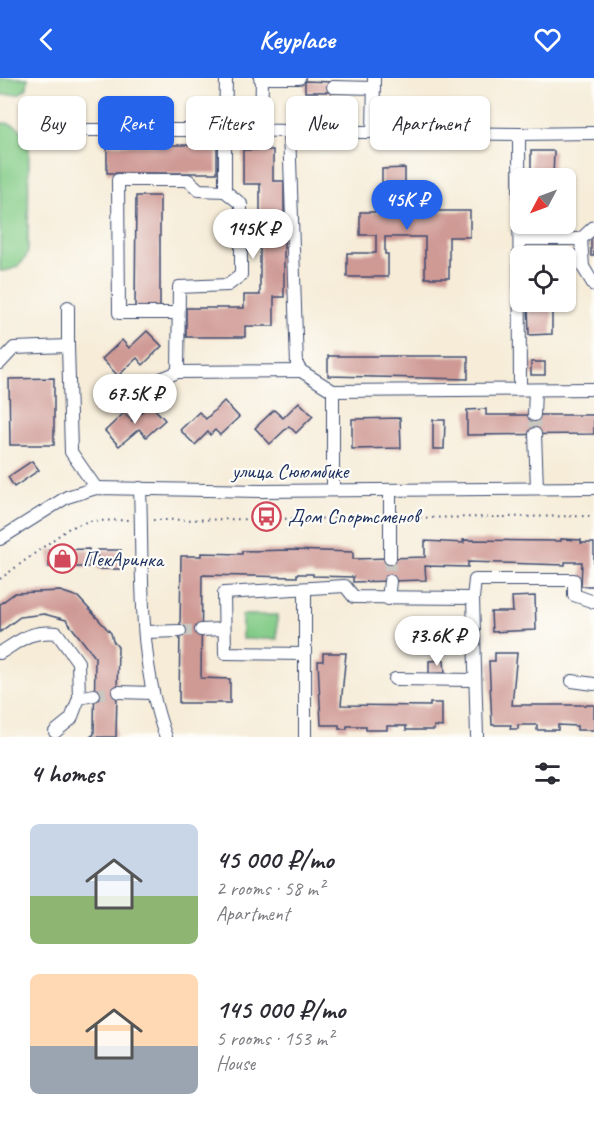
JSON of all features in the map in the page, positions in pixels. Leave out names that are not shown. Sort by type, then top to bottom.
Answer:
[{"type":"street","points":[[226,78],[226,96]]},
{"type":"street","points":[[261,96],[261,78],[299,78]]},
{"type":"street","points":[[333,87],[374,83]]},
{"type":"street","points":[[87,130],[186,130]]},
{"type":"street","points":[[490,134],[594,134]]},
{"type":"street","points":[[519,134],[520,389]]},
{"type":"street","points":[[225,150],[225,191]]},
{"type":"street","points":[[290,150],[297,365],[301,371],[333,391],[594,388]]},
{"type":"street","points":[[178,313],[119,313],[118,180],[188,180],[199,190],[225,191],[242,204],[242,275],[228,285],[179,287],[178,372]]},
{"type":"street","points":[[520,239],[581,239],[594,227]]},
{"type":"street","points":[[581,239],[583,267],[594,285]]},
{"type":"street","points":[[68,307],[71,452],[96,488]]},
{"type":"street","points":[[2,357],[14,348],[68,346]]},
{"type":"street","points":[[143,386],[178,372],[301,371]]},
{"type":"street","points":[[534,415],[535,390]]},
{"type":"street","points":[[333,391],[333,490]]},
{"type":"street","points":[[535,434],[537,488]]},
{"type":"street","name":"улица Сююмбике","points":[[1,535],[67,497],[96,488],[261,491],[594,488]]},
{"type":"street","points":[[140,488],[145,632],[153,693],[157,713],[166,737]]},
{"type":"street","points":[[390,490],[390,558]]},
{"type":"street","points":[[477,737],[473,598],[475,580],[573,580],[574,595],[594,602]]},
{"type":"street","points":[[388,599],[390,581]]},
{"type":"street","points":[[304,654],[225,653],[224,593],[345,586],[354,597],[473,598]]},
{"type":"street","points":[[304,737],[305,589]]},
{"type":"street","points":[[201,630],[224,629]]},
{"type":"street","points":[[0,653],[41,631],[57,633],[78,662],[79,698],[71,718],[55,732]]},
{"type":"street","points":[[145,632],[180,631]]},
{"type":"street","points":[[394,679],[475,680]]},
{"type":"street","points":[[572,681],[594,684]]},
{"type":"street","points":[[118,692],[153,693]]},
{"type":"street","points":[[79,698],[94,694]]},
{"type":"path","points":[[0,579],[69,528],[89,521],[594,516]]},
{"type":"green space","points":[[0,78],[28,78],[27,88],[19,94],[0,95]]},
{"type":"green space","points":[[0,123],[6,123],[18,128],[18,150],[29,150],[28,252],[17,266],[10,270],[0,271]]},
{"type":"green space","points":[[242,615],[277,615],[277,639],[242,639]]},
{"type":"building","points":[[305,81],[333,82],[333,92],[305,92]]},
{"type":"building","points":[[174,145],[186,145],[186,150],[217,150],[217,173],[107,173],[107,150],[174,150]]},
{"type":"building","points":[[243,150],[273,150],[273,181],[284,181],[284,297],[274,297],[274,326],[245,326],[245,337],[186,337],[186,308],[244,308],[244,295],[260,295],[260,184],[243,184]]},
{"type":"building","points":[[531,151],[554,151],[553,168],[531,168]]},
{"type":"building","points":[[405,168],[405,211],[470,211],[470,237],[449,237],[449,278],[425,278],[425,237],[385,237],[388,277],[347,277],[347,253],[376,253],[376,235],[360,235],[360,212],[382,212],[382,169]]},
{"type":"building","points":[[136,196],[160,196],[160,309],[135,309]]},
{"type":"building","points":[[591,235],[594,235],[594,256],[591,256]]},
{"type":"building","points":[[528,312],[552,312],[552,334],[529,335]]},
{"type":"building","points":[[147,331],[162,346],[143,365],[137,358],[118,376],[102,359],[122,340],[129,348]]},
{"type":"building","points":[[328,356],[468,356],[468,379],[328,376]]},
{"type":"building","points":[[531,362],[545,362],[545,375],[531,375]]},
{"type":"building","points":[[54,378],[54,445],[10,445],[9,379]]},
{"type":"building","points":[[224,401],[239,417],[220,435],[215,430],[210,435],[208,432],[195,445],[180,430],[199,412],[206,419]]},
{"type":"building","points":[[299,402],[313,416],[296,433],[289,426],[270,444],[255,428],[274,410],[283,418]]},
{"type":"building","points":[[150,404],[165,420],[146,437],[139,429],[119,446],[105,431],[124,413],[132,421]]},
{"type":"building","points":[[486,409],[486,415],[594,415],[594,434],[467,435],[467,410]]},
{"type":"building","points":[[400,418],[401,448],[352,449],[352,419]]},
{"type":"building","points":[[433,420],[445,420],[444,449],[433,449]]},
{"type":"building","points":[[32,461],[39,470],[14,487],[8,477]]},
{"type":"building","points":[[561,539],[594,543],[594,586],[581,586],[582,562],[565,562],[565,565],[468,562],[468,567],[425,566],[426,580],[353,582],[353,577],[313,576],[313,574],[297,574],[297,577],[202,575],[201,678],[230,679],[230,703],[179,703],[181,556],[201,556],[201,553],[242,554],[242,551],[291,550],[353,552],[353,559],[425,557],[425,541],[464,543],[463,540],[561,541]]},
{"type":"building","points":[[89,549],[89,567],[49,567],[49,550]]},
{"type":"building","points":[[97,550],[121,550],[121,569],[97,569]]},
{"type":"building","points":[[60,591],[78,597],[111,633],[118,647],[116,737],[90,737],[94,734],[95,657],[66,620],[44,614],[20,617],[0,632],[0,604],[15,593]]},
{"type":"building","points":[[535,596],[536,630],[492,632],[491,612],[513,612],[512,597]]},
{"type":"building","points":[[323,653],[346,653],[341,705],[430,706],[430,703],[442,703],[442,727],[434,726],[434,730],[406,730],[406,726],[387,726],[387,730],[366,730],[366,726],[347,726],[347,729],[339,729],[339,725],[321,725],[318,661],[323,661]]},
{"type":"building","points":[[495,653],[517,653],[512,705],[594,705],[594,730],[577,730],[577,726],[558,725],[558,730],[537,730],[537,725],[518,725],[518,729],[510,729],[511,725],[492,725],[489,661],[495,661]]},
{"type":"building","points":[[444,660],[445,673],[429,674],[429,661]]},
{"type":"tunnel","points":[[534,415],[535,434]]},
{"type":"tunnel","points":[[390,558],[390,581]]},
{"type":"tunnel","points":[[180,631],[201,630]]},
{"type":"tunnel","points":[[94,695],[118,692]]},
{"type":"place","name":"Дом Спортсменов","points":[[267,516]]},
{"type":"place","name":"ПекАринка","points":[[62,559]]}]
